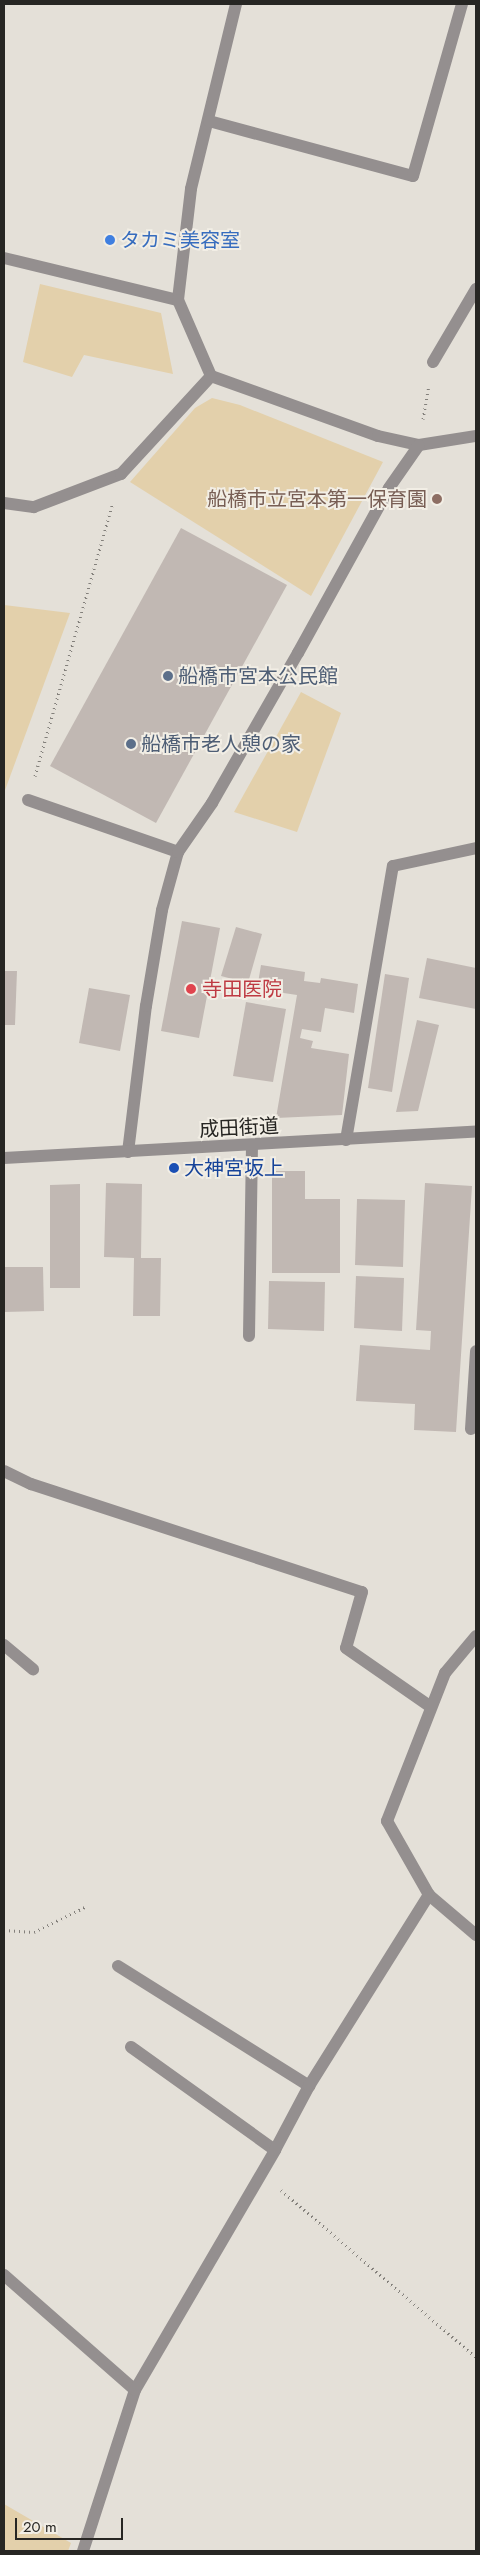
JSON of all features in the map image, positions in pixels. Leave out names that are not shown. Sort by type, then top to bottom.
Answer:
[{"type":"street","points":[[236,4],[191,189],[178,300],[211,376],[378,436],[419,445],[476,436]]},
{"type":"street","points":[[209,121],[413,176],[462,4]]},
{"type":"street","points":[[4,258],[178,300]]},
{"type":"street","points":[[433,362],[476,289]]},
{"type":"street","points":[[4,503],[34,507],[121,474],[211,376]]},
{"type":"street","points":[[128,1152],[146,1006],[162,910],[178,852],[212,803],[298,654],[389,488],[419,445]]},
{"type":"street","points":[[28,800],[178,852]]},
{"type":"street","points":[[346,1140],[393,866],[476,848]]},
{"type":"street","name":"成田街道","points":[[4,1158],[252,1146],[476,1132]]},
{"type":"street","points":[[249,1336],[252,1146]]},
{"type":"street","points":[[471,1429],[476,1351]]},
{"type":"street","points":[[4,1471],[31,1484],[362,1592],[346,1648],[431,1707]]},
{"type":"street","points":[[476,1636],[445,1674],[387,1821],[429,1895],[476,1935]]},
{"type":"street","points":[[4,1644],[33,1669]]},
{"type":"street","points":[[83,2551],[135,2390],[262,2173],[309,2086],[429,1895]]},
{"type":"street","points":[[118,1966],[309,2086]]},
{"type":"street","points":[[131,2048],[275,2150]]},
{"type":"street","points":[[4,2275],[135,2390]]},
{"type":"path","points":[[419,445],[433,362]]},
{"type":"path","points":[[28,800],[121,474]]},
{"type":"path","points":[[4,1930],[34,1932],[85,1907]]},
{"type":"path","points":[[262,2173],[476,2357]]},
{"type":"shaded area","points":[[40,284],[161,313],[173,374],[84,355],[72,377],[23,362]]},
{"type":"shaded area","points":[[212,398],[240,405],[383,462],[311,596],[130,482],[195,408]]},
{"type":"shaded area","points":[[4,605],[70,613],[4,793]]},
{"type":"shaded area","points":[[301,692],[341,713],[297,832],[234,812]]},
{"type":"shaded area","points":[[4,2504],[71,2543],[68,2551],[4,2551]]},
{"type":"building","name":"船橋市宮本公民館","points":[[181,528],[287,585],[156,823],[50,766]]},
{"type":"building","points":[[182,921],[220,928],[199,1038],[161,1031]]},
{"type":"building","points":[[236,927],[262,934],[248,983],[221,976]]},
{"type":"building","points":[[427,958],[476,968],[476,1009],[419,998]]},
{"type":"building","points":[[261,965],[305,972],[304,981],[320,983],[321,978],[358,984],[354,1013],[325,1008],[321,1032],[302,1029],[300,1038],[313,1041],[311,1048],[349,1054],[342,1115],[276,1118],[297,995],[257,989]]},
{"type":"building","points":[[4,971],[17,971],[15,1025],[4,1025]]},
{"type":"building","points":[[385,974],[409,978],[392,1092],[368,1088]]},
{"type":"building","points":[[89,988],[130,995],[120,1051],[79,1043]]},
{"type":"building","points":[[246,1002],[286,1009],[273,1082],[233,1076]]},
{"type":"building","points":[[417,1020],[439,1025],[418,1111],[396,1112]]},
{"type":"building","points":[[272,1171],[305,1171],[305,1199],[340,1199],[340,1273],[272,1273]]},
{"type":"building","points":[[106,1183],[142,1184],[141,1258],[161,1258],[160,1316],[133,1316],[134,1258],[104,1257]]},
{"type":"building","points":[[425,1183],[472,1186],[456,1432],[414,1430],[415,1404],[356,1401],[360,1345],[430,1350],[431,1331],[416,1330]]},
{"type":"building","points":[[80,1184],[80,1288],[50,1288],[50,1185]]},
{"type":"building","points":[[357,1199],[405,1200],[403,1267],[355,1265]]},
{"type":"building","points":[[4,1267],[43,1267],[44,1311],[4,1312]]},
{"type":"building","points":[[356,1276],[404,1278],[402,1331],[354,1328]]},
{"type":"building","points":[[269,1281],[325,1282],[324,1331],[268,1329]]},
{"type":"place","name":"タカミ美容室","points":[[110,240]]},
{"type":"place","name":"船橋市立宮本第一保育園","points":[[437,499]]},
{"type":"place","name":"船橋市宮本公民館","points":[[168,676]]},
{"type":"place","name":"船橋市老人憩の家","points":[[131,744]]},
{"type":"place","name":"寺田医院","points":[[191,989]]},
{"type":"place","name":"大神宮坂上","points":[[174,1168]]}]
